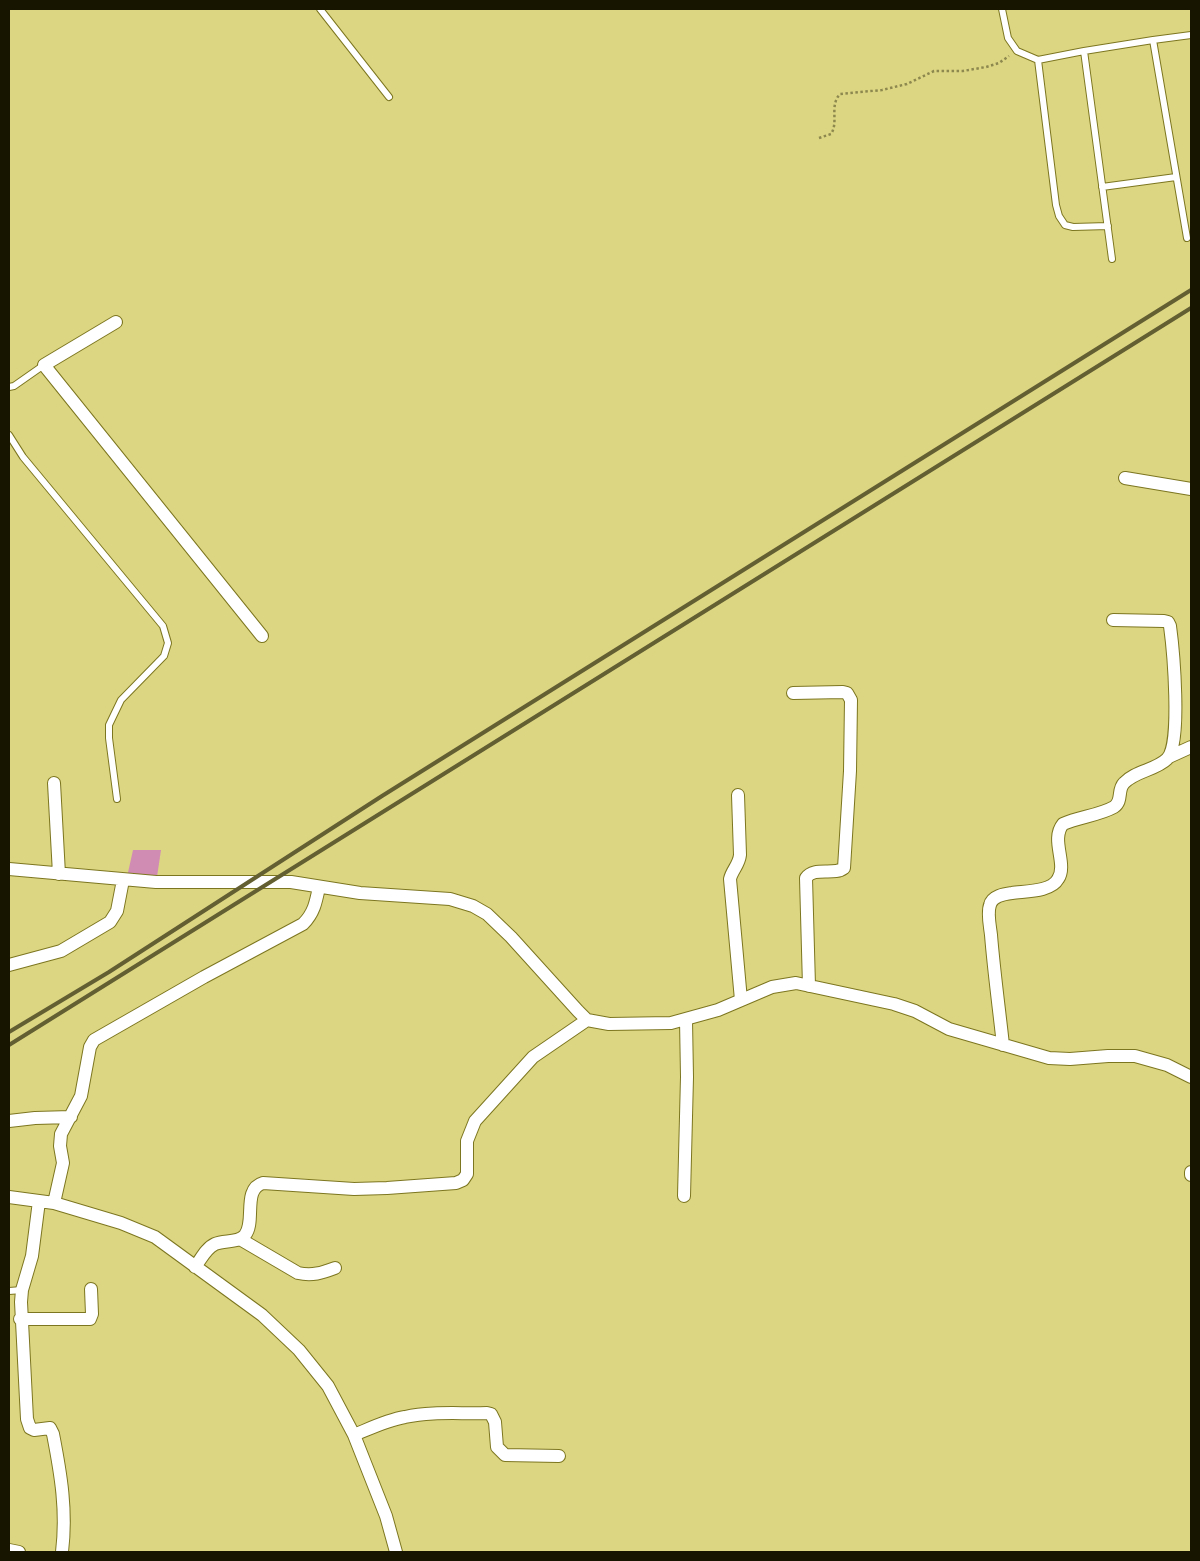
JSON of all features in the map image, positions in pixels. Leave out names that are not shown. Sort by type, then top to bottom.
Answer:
[{"type":"street","points":[[116,322],[44,365],[262,636]]},
{"type":"street","points":[[1125,478],[1191,489]]},
{"type":"street","points":[[1113,620],[1164,621],[1168,622],[1170,626],[1175,667],[1175,719],[1169,757]]},
{"type":"street","points":[[793,693],[843,692],[848,693],[851,700],[850,780],[844,868],[837,871],[812,873],[806,878],[809,986]]},
{"type":"street","points":[[1003,1045],[992,952],[990,904],[994,898],[1003,895],[1044,888],[1053,884],[1059,879],[1058,835],[1059,829],[1063,824],[1114,807],[1120,799],[1122,784],[1169,757],[1191,747]]},
{"type":"street","points":[[54,783],[58,874]]},
{"type":"street","points":[[738,795],[740,861],[732,872],[730,879],[741,1000]]},
{"type":"street","points":[[9,869],[156,882],[291,882],[360,893],[450,899],[473,906],[487,914],[511,937],[587,1020],[609,1024],[672,1023],[686,1020],[718,1010],[783,984],[796,983],[894,1004],[915,1011],[944,1027],[1049,1058],[1135,1056],[1167,1065],[1191,1076]]},
{"type":"street","points":[[9,965],[61,951],[110,922],[115,917],[117,911],[123,880]]},
{"type":"street","points":[[54,1203],[63,1164],[59,1140],[81,1096],[90,1047],[94,1040],[196,981],[303,924],[313,910],[319,887]]},
{"type":"street","points":[[195,1267],[215,1244],[240,1239],[245,1236],[254,1189],[263,1183],[354,1189],[456,1183],[463,1180],[467,1174],[467,1141],[475,1121],[533,1057],[587,1020]]},
{"type":"street","points":[[684,1196],[686,1020]]},
{"type":"street","points":[[9,1121],[44,1117],[71,1117]]},
{"type":"street","points":[[9,1197],[54,1203],[121,1223],[154,1237],[262,1315],[299,1350],[328,1386],[354,1435],[386,1516],[396,1552]]},
{"type":"street","points":[[39,1201],[32,1256],[15,1291],[20,1319],[28,1425],[34,1430],[47,1428],[52,1430],[62,1480],[64,1517],[62,1552]]},
{"type":"street","points":[[240,1239],[298,1273],[318,1274],[335,1268]]},
{"type":"street","points":[[20,1319],[90,1319],[92,1314],[91,1289]]},
{"type":"street","points":[[354,1435],[406,1416],[487,1413],[491,1414],[495,1422],[496,1447],[505,1455],[559,1456]]},
{"type":"street","points":[[9,1550],[19,1552]]},
{"type":"lane","points":[[320,9],[389,97]]},
{"type":"lane","points":[[1002,9],[1008,38],[1012,46],[1017,51],[1038,60],[1191,35]]},
{"type":"lane","points":[[1153,40],[1187,238]]},
{"type":"lane","points":[[1084,51],[1112,259]]},
{"type":"lane","points":[[1038,60],[1056,205],[1059,216],[1065,225],[1073,227],[1108,226]]},
{"type":"lane","points":[[1102,187],[1176,177]]},
{"type":"lane","points":[[9,387],[14,386],[44,365]]},
{"type":"lane","points":[[9,435],[23,457],[163,626],[168,643],[164,656],[121,700],[109,725],[117,799]]},
{"type":"path","points":[[819,138],[832,134],[835,129],[834,109],[836,99],[840,94],[882,90],[907,84],[934,71],[963,71],[986,67],[999,63],[1017,51]]},
{"type":"shaded area","points":[[133,850],[161,850],[157,877],[127,877]]},
{"type":"railway","points":[[9,1032],[109,972],[382,796],[1191,290]]},
{"type":"railway","points":[[9,1045],[1191,308]]}]
